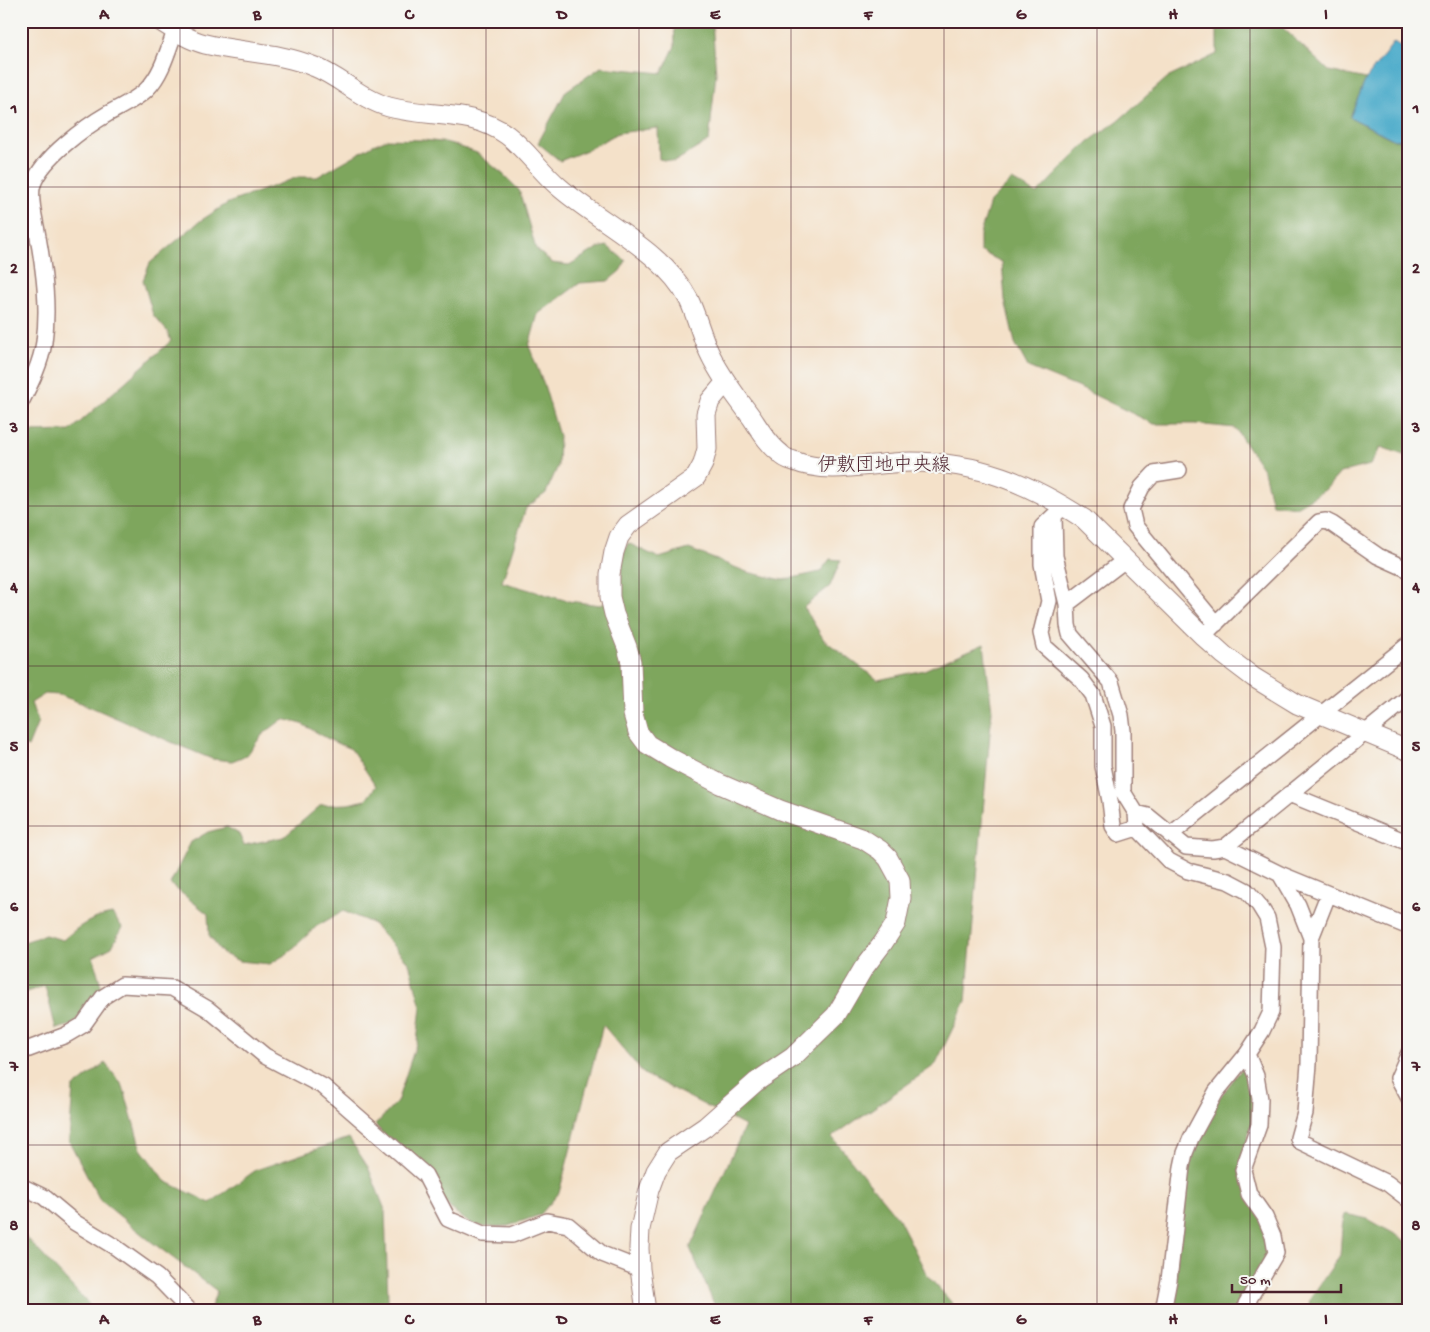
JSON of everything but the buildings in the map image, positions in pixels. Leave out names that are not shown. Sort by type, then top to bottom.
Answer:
[{"type":"street","name":"伊敷団地中央線","points":[[168,26],[203,44],[298,61],[317,67],[385,106],[404,111],[468,118],[486,124],[504,134],[521,146],[556,184],[579,204],[639,246],[662,265],[676,280],[688,300],[708,350],[726,382],[768,441],[780,454],[795,462],[830,468],[910,462],[964,466],[1008,478],[1034,490],[1059,511],[1084,519],[1125,560],[1209,630],[1224,655],[1253,677],[1297,704],[1409,751]]},
{"type":"street","points":[[21,402],[34,377],[44,344],[46,316],[46,288],[31,194],[33,185],[48,160],[76,136],[94,122],[140,95],[148,88],[164,61],[168,26]]},
{"type":"street","points":[[646,1311],[640,1269],[640,1229],[649,1190],[656,1171],[668,1152],[706,1127],[756,1082],[793,1057],[836,1015],[863,969],[896,923],[901,898],[900,880],[888,858],[880,850],[863,839],[780,810],[720,784],[647,744],[638,732],[632,714],[631,662],[610,597],[610,574],[614,552],[619,537],[628,526],[696,477],[703,464],[707,449],[706,414],[710,401],[726,382]]},
{"type":"street","points":[[1179,470],[1154,474],[1142,487],[1131,509],[1136,526],[1209,630],[1320,522],[1326,521],[1332,524],[1378,556],[1409,570]]},
{"type":"street","points":[[1059,511],[1055,556],[1067,604],[1070,634],[1111,682],[1121,715],[1123,792],[1136,821],[1169,862],[1188,871],[1228,881],[1247,891],[1267,918],[1273,947],[1271,1012],[1262,1031],[1247,1054],[1216,1092],[1185,1153],[1169,1280],[1163,1311]]},
{"type":"street","points":[[1059,511],[1042,527],[1042,564],[1048,601],[1040,633],[1044,646],[1081,679],[1093,695],[1103,726],[1103,766],[1113,826],[1118,834],[1136,821],[1148,816],[1186,847],[1213,849],[1225,847],[1409,697]]},
{"type":"street","points":[[1067,604],[1125,560]]},
{"type":"street","points":[[1170,834],[1409,644]]},
{"type":"street","points":[[1289,794],[1409,844]]},
{"type":"street","points":[[1225,847],[1328,895],[1409,927]]},
{"type":"street","points":[[1280,874],[1298,905],[1311,938]]},
{"type":"street","points":[[1328,895],[1311,938],[1309,1064],[1306,1113],[1298,1138],[1299,1142],[1387,1183],[1409,1200]]},
{"type":"street","points":[[21,1052],[66,1035],[83,1025],[103,997],[122,985],[172,988],[208,1009],[265,1056],[324,1087],[425,1175],[448,1219],[483,1234],[503,1235],[512,1235],[548,1221],[568,1225],[602,1254],[640,1269]]},
{"type":"street","points":[[1409,1053],[1398,1078],[1409,1098]]},
{"type":"street","points":[[1247,1054],[1256,1076],[1260,1108],[1259,1125],[1243,1170],[1249,1194],[1265,1217],[1273,1236],[1276,1253],[1246,1304],[1256,1311]]},
{"type":"street","points":[[21,1186],[44,1197],[74,1222],[115,1247],[157,1277],[190,1311]]},
{"type":"green space","points":[[674,21],[712,21],[716,73],[709,141],[674,162],[659,159],[658,128],[618,133],[587,150],[560,161],[538,143],[566,91],[601,67],[662,73],[675,46]]},
{"type":"green space","points":[[1229,21],[1238,21],[1249,29],[1257,21],[1271,21],[1282,27],[1329,71],[1366,79],[1350,117],[1394,140],[1409,138],[1409,457],[1381,447],[1370,465],[1340,473],[1325,490],[1296,507],[1272,504],[1264,471],[1235,428],[1195,424],[1154,424],[1084,390],[1028,367],[1015,343],[1005,300],[1002,262],[980,251],[980,234],[990,202],[1012,180],[1037,194],[1088,142],[1119,120],[1167,78],[1217,54],[1217,27]]},
{"type":"green space","points":[[387,139],[449,143],[477,153],[519,190],[536,249],[552,263],[569,265],[598,248],[607,246],[626,261],[620,271],[608,281],[580,283],[538,314],[529,346],[545,388],[559,436],[558,466],[546,493],[526,508],[502,582],[568,601],[601,605],[619,595],[624,552],[628,543],[659,558],[689,549],[747,572],[783,580],[820,572],[830,559],[841,560],[830,586],[804,607],[824,640],[878,680],[924,670],[984,644],[992,711],[966,1001],[935,1065],[832,1137],[899,1219],[927,1275],[959,1311],[717,1311],[690,1248],[745,1126],[644,1074],[603,1025],[559,1193],[540,1215],[508,1226],[485,1227],[469,1223],[450,1208],[375,1125],[397,1102],[417,1041],[421,1007],[409,963],[372,923],[343,911],[317,926],[288,953],[270,964],[239,961],[222,953],[209,935],[208,914],[170,884],[191,842],[208,832],[227,827],[239,834],[244,845],[284,837],[321,805],[348,804],[366,800],[376,786],[351,749],[332,741],[302,724],[283,719],[262,735],[247,755],[232,761],[212,759],[84,704],[59,695],[45,694],[31,703],[38,722],[28,747],[21,744],[21,434],[28,432],[70,431],[171,341],[167,331],[153,315],[143,280],[150,263],[200,221],[228,203],[298,177],[317,177]]},
{"type":"green space","points":[[112,914],[122,927],[112,947],[93,957],[102,989],[72,1025],[56,1029],[45,986],[26,992],[21,996],[21,943],[45,935],[63,940],[85,923]]},
{"type":"green space","points":[[105,1063],[123,1086],[141,1149],[165,1181],[210,1203],[256,1170],[349,1138],[368,1167],[385,1210],[388,1299],[391,1311],[209,1311],[217,1291],[100,1200],[69,1141],[73,1088]]},
{"type":"green space","points":[[1243,1067],[1249,1074],[1254,1100],[1253,1118],[1239,1171],[1264,1219],[1270,1251],[1246,1311],[1167,1311],[1190,1157],[1206,1115]]},
{"type":"green space","points":[[1345,1214],[1368,1219],[1409,1244],[1409,1311],[1308,1311],[1310,1299],[1340,1255]]},
{"type":"green space","points":[[21,1232],[95,1311],[21,1311]]},
{"type":"water","points":[[1394,42],[1409,52],[1409,138],[1395,140],[1350,117],[1366,79]]}]
